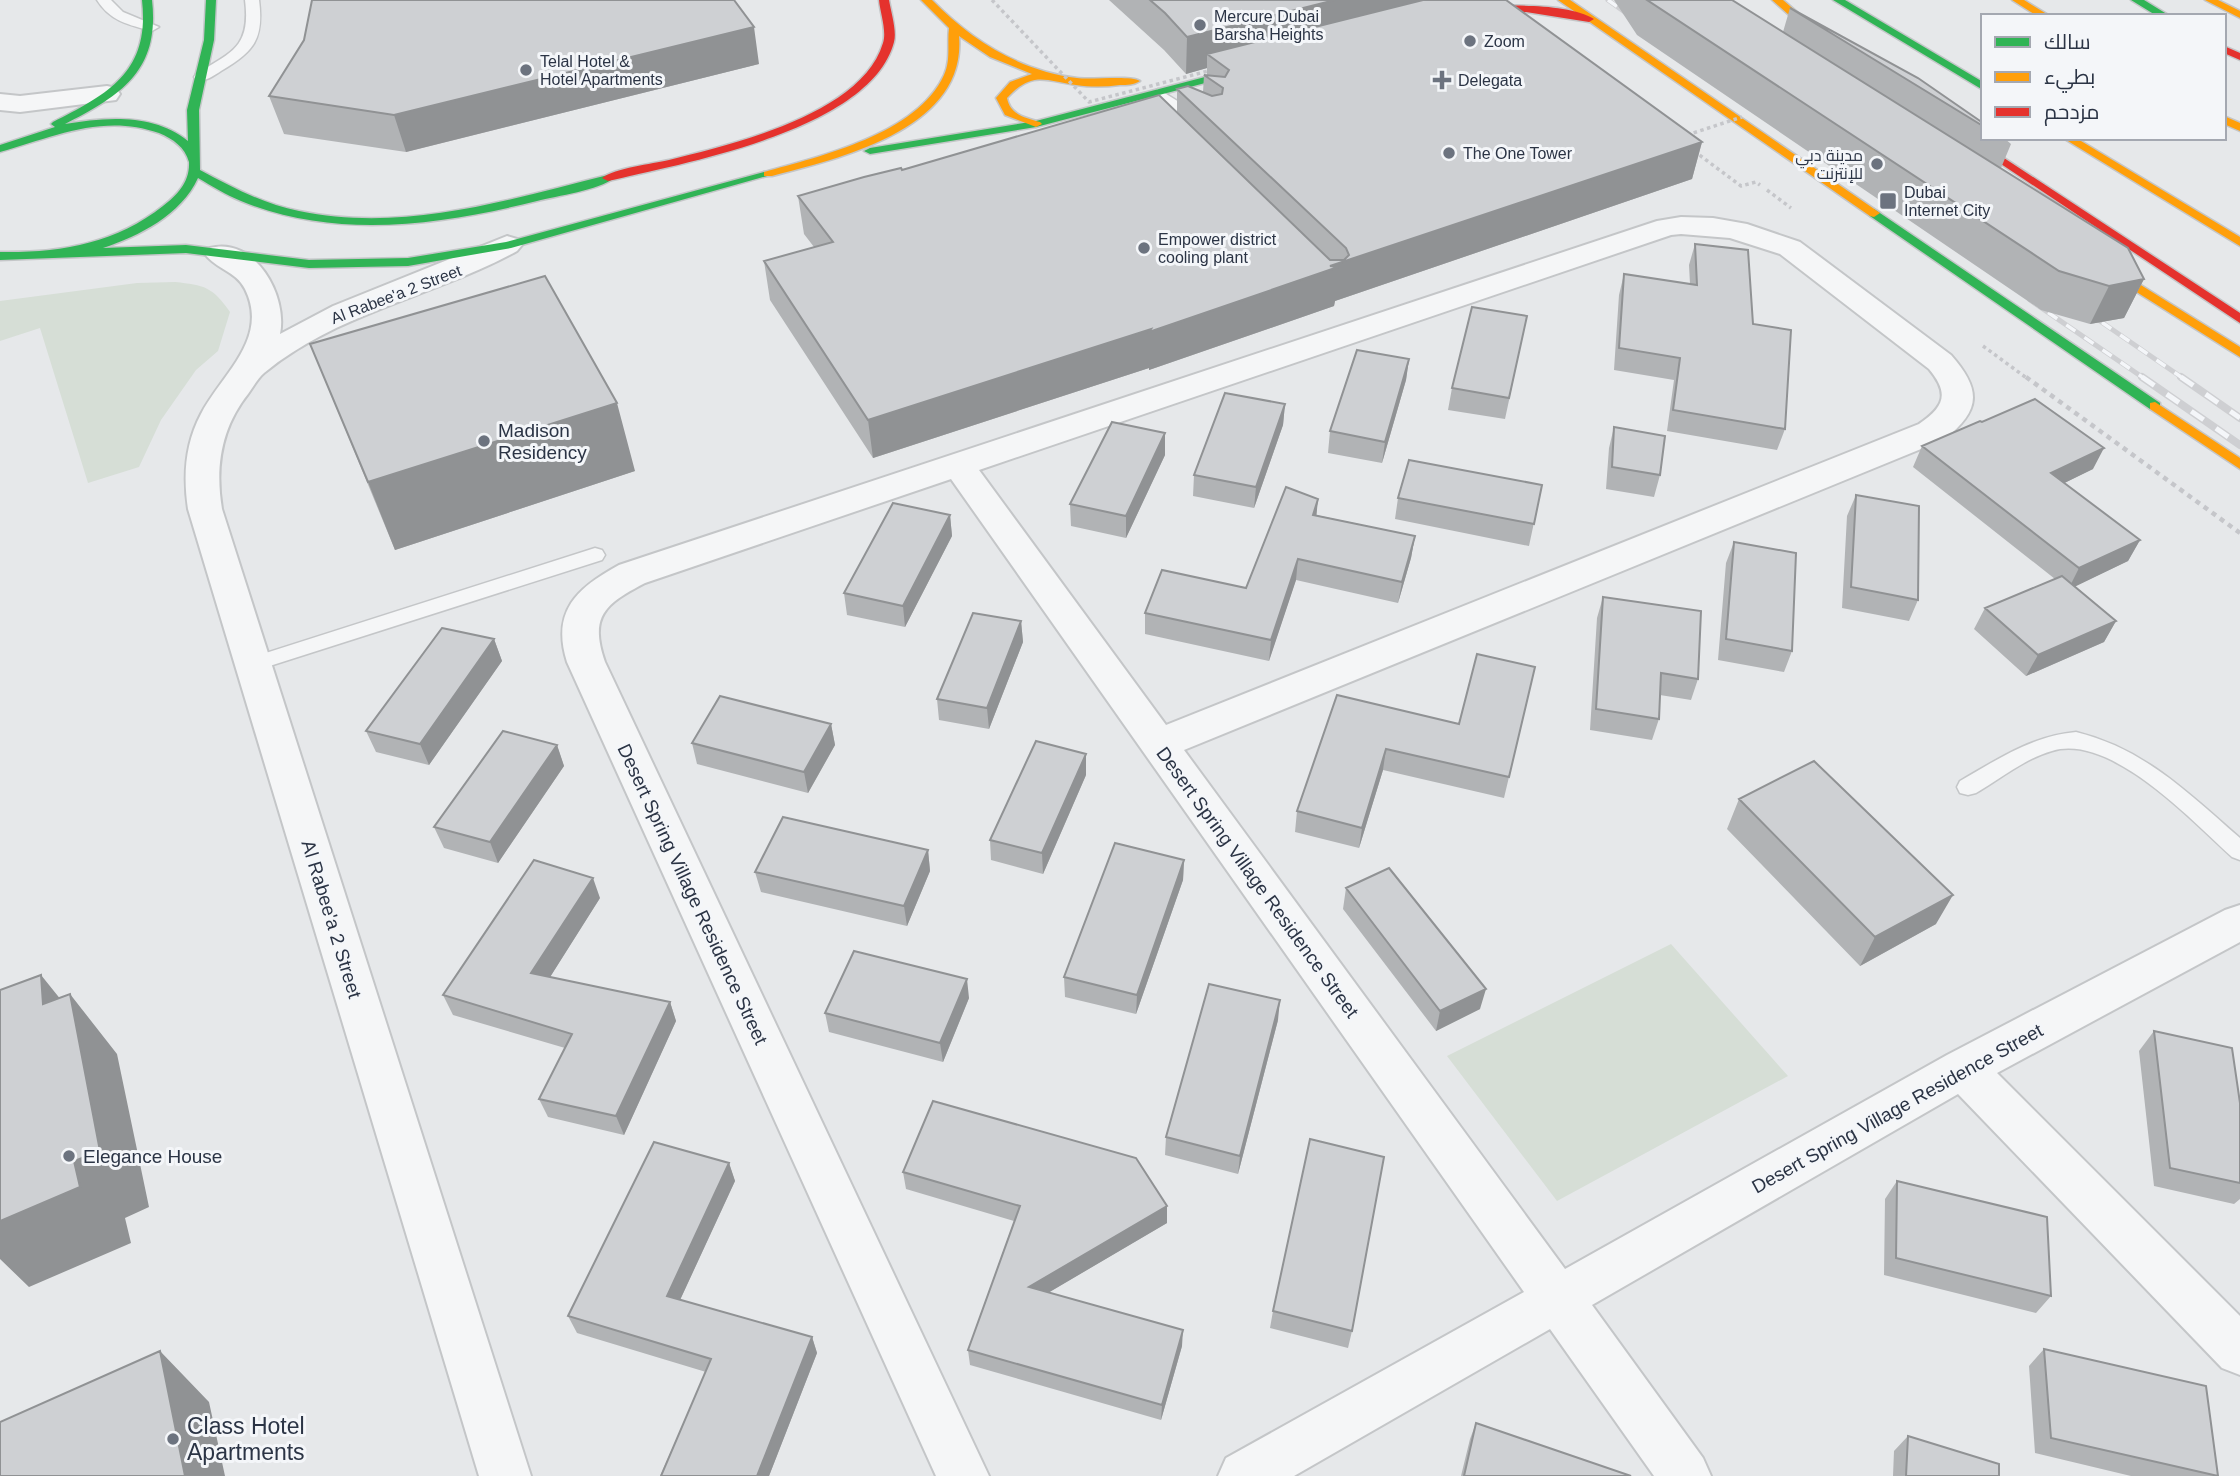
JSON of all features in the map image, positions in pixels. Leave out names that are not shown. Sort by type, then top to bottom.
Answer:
[{"type":"main road","points":[[0,149],[61,122],[107,94],[139,62],[150,42],[152,27],[147,0]]},
{"type":"main road","points":[[0,272],[110,242],[143,227],[169,209],[187,190],[195,165],[191,131],[194,104],[210,47],[213,19],[211,0]]},
{"type":"main road","points":[[22,140],[87,124],[132,124],[169,133],[186,144],[195,165],[225,192],[263,209],[311,219],[366,223],[424,220],[538,197],[743,141],[830,109],[862,85],[883,60],[892,34],[890,9],[884,0]]},
{"type":"main road","points":[[926,0],[953,29],[994,53],[1069,83],[1100,86],[1121,84],[1167,73]]},
{"type":"main road","points":[[1563,0],[2240,464]]},
{"type":"main road","points":[[1777,0],[1845,56]]},
{"type":"main road","points":[[1838,0],[1981,86]]},
{"type":"main road","points":[[2017,0],[2042,14]]},
{"type":"main road","points":[[2136,0],[2161,14]]},
{"type":"main road","points":[[2210,0],[2240,15]]},
{"type":"main road","points":[[1445,18],[1482,9],[1509,7],[1537,8],[1590,20]]},
{"type":"main road","points":[[0,256],[150,248],[298,263],[358,265],[408,262],[508,245],[826,158],[877,139],[917,114],[944,86],[956,57],[953,29]]},
{"type":"main road","points":[[826,158],[1036,124],[1277,62]]},
{"type":"main road","points":[[1036,124],[1017,120],[1005,112],[1000,103],[1002,93],[1010,84],[1042,74]]},
{"type":"main road","points":[[1942,121],[2240,319]]},
{"type":"main road","points":[[2071,140],[2240,242]]},
{"type":"main road","points":[[2201,219],[2240,255]]},
{"type":"main road","points":[[2087,255],[2240,352]]},
{"type":"street","points":[[0,102],[20,104],[107,94]]},
{"type":"street","points":[[958,465],[1683,224],[1699,224],[1766,238],[1790,248],[1929,351],[1945,365],[1955,380],[1959,396],[1957,410],[1947,422],[1931,432],[1159,744]]},
{"type":"street","name":"Al Rabee'a 2 Street","points":[[250,368],[311,329],[344,313],[448,275],[508,245]]},
{"type":"street","name":"Al Rabee'a 2 Street","points":[[220,254],[246,269],[262,289],[268,313],[264,340],[250,368],[217,413],[201,460],[205,509],[505,1476]]},
{"type":"street","name":"Desert Spring Village Residence Street","points":[[963,1476],[579,647],[578,630],[582,613],[594,597],[611,584],[632,574],[958,465],[1685,1476]]},
{"type":"street","name":"Desert Spring Village Residence Street","points":[[1244,1476],[1963,1069],[2240,922]]},
{"type":"street","points":[[1963,1069],[2240,1351]]},
{"type":"lane","points":[[104,0],[111,13],[152,27]]},
{"type":"lane","points":[[201,77],[244,50],[252,39],[251,0]]},
{"type":"lane","points":[[1186,85],[1199,98]]},
{"type":"lane","points":[[1158,93],[1183,111],[1213,127]]},
{"type":"lane","points":[[1136,99],[1151,113]]},
{"type":"lane","points":[[254,664],[596,555]]},
{"type":"lane","points":[[1968,787],[2054,741],[2073,739],[2095,743],[2135,763],[2240,851]]},
{"type":"path","points":[[992,0],[1089,102],[1223,67]]},
{"type":"path","points":[[1677,138],[1742,117]]},
{"type":"path","points":[[1688,146],[1741,186],[1756,182],[1801,215]]},
{"type":"path","points":[[1981,345],[2240,534]]},
{"type":"shaded area","points":[[137,283],[193,284],[213,292],[230,312],[218,351],[196,370],[161,420],[139,467],[88,483],[40,328],[0,341],[0,301]]},
{"type":"shaded area","points":[[1671,944],[1788,1076],[1557,1201],[1447,1056]]},
{"type":"building","name":"Telal Hotel & Hotel Apartments","points":[[312,0],[734,0],[754,27],[394,115],[269,96],[304,40]]},
{"type":"building","points":[[1150,0],[1335,0],[1187,37]]},
{"type":"building","points":[[1423,0],[1506,0],[1702,142],[1330,266],[1338,267],[1149,332],[1151,329],[868,420],[764,261],[833,242],[798,196],[864,177],[901,168],[902,170],[1159,95],[1330,260],[1344,260],[1349,255],[1346,248],[1177,89],[1188,86],[1212,96],[1222,94],[1223,88],[1204,75],[1225,77],[1229,70],[1207,54]]},
{"type":"building","points":[[1647,0],[1732,0],[2128,248],[2144,279],[2109,286],[2059,271]]},
{"type":"building","points":[[1790,8],[1918,78],[1981,122],[1981,125]]},
{"type":"building","points":[[1695,244],[1748,250],[1753,324],[1791,330],[1785,429],[1673,410],[1680,358],[1619,348],[1624,274],[1697,285]]},
{"type":"building","points":[[545,276],[617,403],[368,482],[310,344]]},
{"type":"building","points":[[1472,307],[1527,316],[1509,398],[1452,388]]},
{"type":"building","points":[[1357,350],[1409,359],[1385,442],[1330,431]]},
{"type":"building","points":[[1225,393],[1285,404],[1256,487],[1194,475]]},
{"type":"building","points":[[2035,399],[2104,448],[2051,473],[2140,540],[2079,568],[1922,446]]},
{"type":"building","points":[[1112,422],[1165,433],[1126,516],[1070,504]]},
{"type":"building","points":[[1614,427],[1665,436],[1660,475],[1612,467]]},
{"type":"building","points":[[1409,460],[1542,485],[1534,524],[1398,498]]},
{"type":"building","points":[[1286,487],[1318,499],[1313,515],[1415,536],[1402,582],[1298,559],[1271,640],[1145,613],[1162,570],[1246,588]]},
{"type":"building","points":[[1856,495],[1919,506],[1918,600],[1851,587]]},
{"type":"building","points":[[893,503],[950,515],[903,606],[844,593]]},
{"type":"building","points":[[1734,542],[1796,553],[1792,651],[1726,639]]},
{"type":"building","points":[[2062,576],[2116,621],[2038,655],[1985,608]]},
{"type":"building","points":[[1603,597],[1701,611],[1698,679],[1661,673],[1659,719],[1596,709]]},
{"type":"building","points":[[973,613],[1021,621],[987,708],[937,699]]},
{"type":"building","points":[[442,628],[494,639],[420,744],[366,731]]},
{"type":"building","points":[[1477,654],[1535,667],[1509,777],[1386,749],[1362,828],[1297,811],[1337,695],[1459,724]]},
{"type":"building","points":[[720,696],[831,724],[804,772],[692,743]]},
{"type":"building","points":[[503,731],[557,745],[490,842],[434,827]]},
{"type":"building","points":[[1036,741],[1086,754],[1042,853],[990,840]]},
{"type":"building","points":[[1814,761],[1953,895],[1875,937],[1739,799]]},
{"type":"building","points":[[783,817],[928,850],[904,906],[755,872]]},
{"type":"building","points":[[1115,843],[1184,860],[1137,995],[1064,977]]},
{"type":"building","points":[[534,860],[593,878],[531,973],[670,1002],[616,1116],[539,1099],[572,1034],[443,995]]},
{"type":"building","points":[[1389,868],[1486,989],[1440,1011],[1346,888]]},
{"type":"building","points":[[854,951],[967,979],[940,1043],[825,1013]]},
{"type":"building","points":[[41,975],[43,1004],[70,994],[100,1151],[74,1161],[80,1187],[0,1221],[0,990]]},
{"type":"building","points":[[1209,984],[1280,1000],[1240,1156],[1166,1137]]},
{"type":"building","points":[[2154,1031],[2232,1048],[2240,1103],[2240,1183],[2170,1168]]},
{"type":"building","points":[[933,1101],[1136,1158],[1167,1206],[1029,1287],[1183,1330],[1162,1405],[968,1350],[1020,1206],[903,1172]]},
{"type":"building","points":[[1310,1139],[1384,1157],[1352,1331],[1273,1311]]},
{"type":"building","points":[[654,1142],[729,1163],[667,1296],[812,1337],[757,1476],[661,1476],[711,1359],[568,1316]]},
{"type":"building","points":[[1897,1181],[2047,1217],[2051,1296],[1896,1258]]},
{"type":"building","points":[[2044,1349],[2206,1386],[2218,1476],[2051,1438]]},
{"type":"building","points":[[160,1351],[185,1476],[0,1476],[0,1422]]},
{"type":"building","points":[[1476,1423],[1631,1476],[1464,1476]]},
{"type":"building","points":[[1908,1436],[1999,1464],[1999,1476],[1906,1476]]},
{"type":"railway","points":[[1608,0],[1633,18]]},
{"type":"railway","points":[[2030,300],[2145,379]]},
{"type":"railway","points":[[2084,310],[2184,379]]},
{"type":"railway","points":[[2142,377],[2240,445]]},
{"type":"railway","points":[[2181,377],[2240,418]]},
{"type":"traffic: fast","points":[[57,124],[113,91],[139,62],[147,44],[150,23],[147,0]]},
{"type":"traffic: fast","points":[[194,158],[193,110],[209,40],[211,0]]},
{"type":"traffic: fast","points":[[1838,0],[1981,86]]},
{"type":"traffic: fast","points":[[2136,0],[2161,14]]},
{"type":"traffic: fast","points":[[870,151],[1036,124],[1255,67]]},
{"type":"traffic: fast","points":[[0,149],[63,128],[129,122],[150,126],[175,136],[186,145],[195,162],[194,173],[182,195],[136,230],[115,240],[71,252],[0,256]]},
{"type":"traffic: fast","points":[[195,172],[245,198],[296,214],[347,221],[398,222],[503,206],[608,178]]},
{"type":"traffic: fast","points":[[73,252],[186,249],[309,264],[408,262],[507,245],[768,174]]},
{"type":"traffic: fast","points":[[1874,213],[2155,406]]},
{"type":"traffic: slow","points":[[926,0],[946,21],[969,39],[1021,67],[1077,82],[1135,81]]},
{"type":"traffic: slow","points":[[1563,0],[1874,213]]},
{"type":"traffic: slow","points":[[1777,0],[1828,44]]},
{"type":"traffic: slow","points":[[2017,0],[2042,14]]},
{"type":"traffic: slow","points":[[2210,0],[2240,15]]},
{"type":"traffic: slow","points":[[768,174],[843,152],[895,129],[917,114],[936,97],[949,77],[953,65],[953,29]]},
{"type":"traffic: slow","points":[[1036,124],[1009,113],[1001,98],[1014,84],[1042,74]]},
{"type":"traffic: slow","points":[[2226,120],[2240,128]]},
{"type":"traffic: slow","points":[[2071,140],[2240,242]]},
{"type":"traffic: slow","points":[[2096,261],[2240,353]]},
{"type":"traffic: slow","points":[[2155,406],[2240,464]]},
{"type":"traffic: jam","points":[[608,178],[740,144],[792,126],[838,103],[872,75],[889,41],[884,0]]},
{"type":"traffic: jam","points":[[1462,13],[1526,9],[1589,19]]},
{"type":"traffic: jam","points":[[2226,50],[2240,57]]},
{"type":"traffic: jam","points":[[1960,132],[2240,319]]},
{"type":"place","name":"Mercure Dubai Barsha Heights","points":[[1200,25]]},
{"type":"place","name":"Zoom","points":[[1470,41]]},
{"type":"place","name":"Telal Hotel & Hotel Apartments","points":[[526,70]]},
{"type":"place","name":"Delegata","points":[[1442,80]]},
{"type":"place","name":"The One Tower","points":[[1449,153]]},
{"type":"place","name":"مدينة دبي للإنترنت","points":[[1877,164]]},
{"type":"place","name":"Dubai Internet City","points":[[1888,201]]},
{"type":"place","name":"Empower district cooling plant","points":[[1144,248]]},
{"type":"place","name":"Madison Residency","points":[[484,441]]},
{"type":"place","name":"Elegance House","points":[[69,1156]]},
{"type":"place","name":"Class Hotel Apartments","points":[[173,1439]]}]
